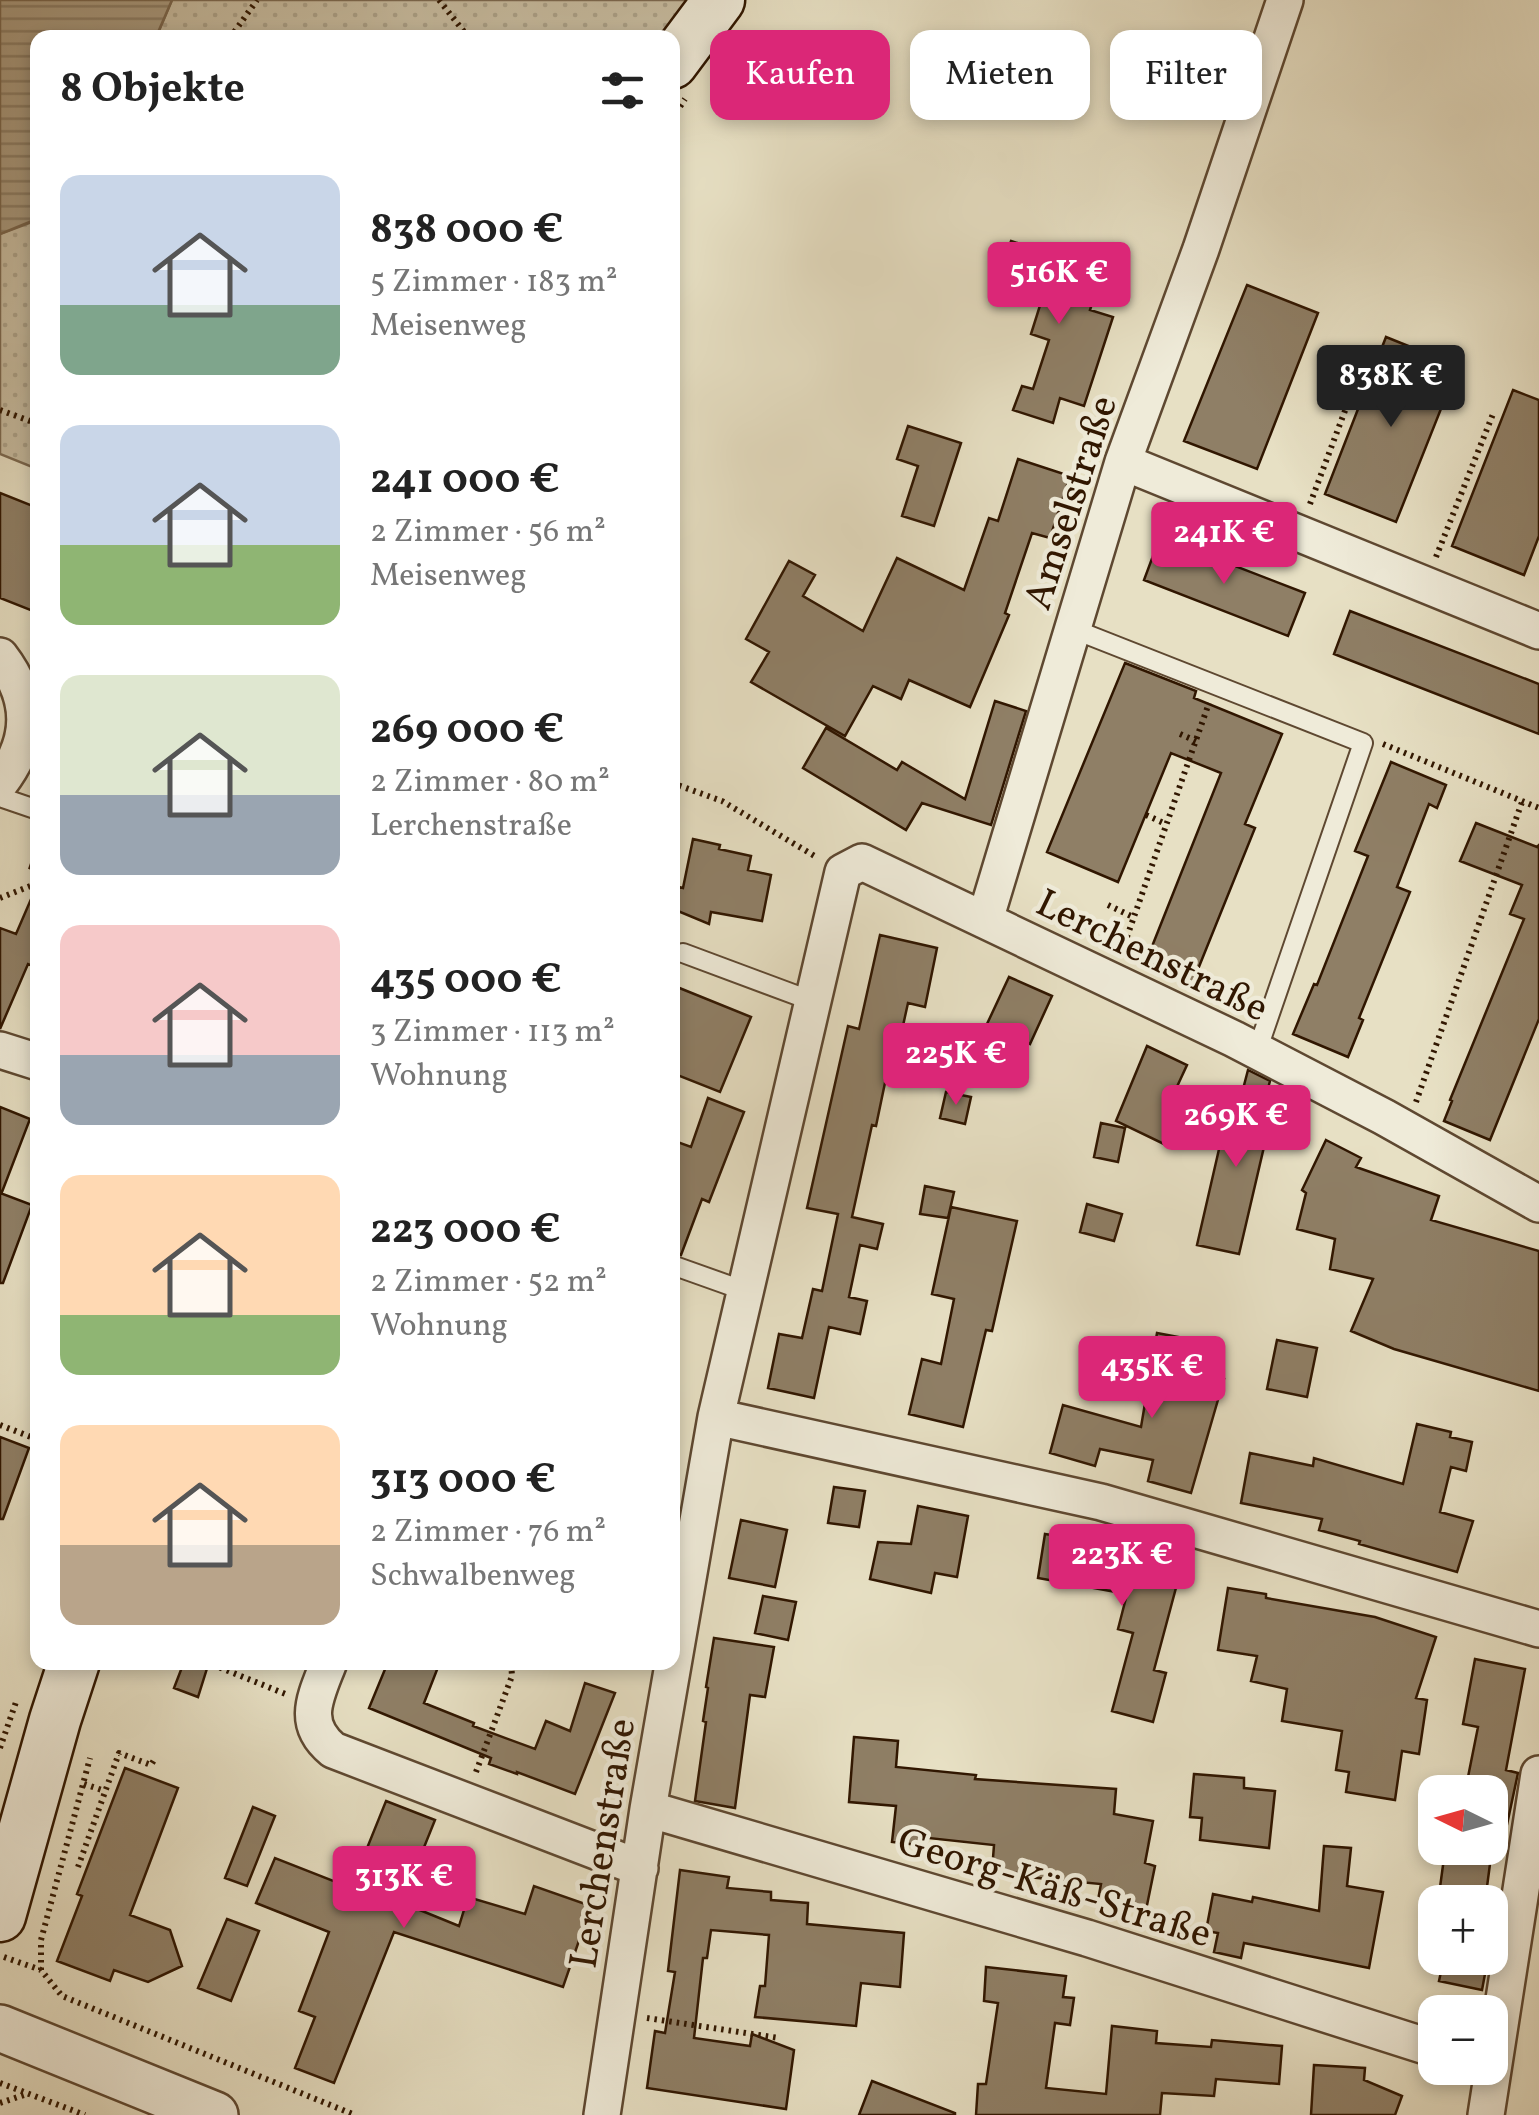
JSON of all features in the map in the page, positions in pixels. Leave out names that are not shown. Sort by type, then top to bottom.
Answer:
[{"type":"main road","points":[[680,52],[719,0]]},
{"type":"main road","points":[[0,1916],[71,1670]]},
{"type":"street","name":"Amselstraße","points":[[986,920],[1123,462],[1201,249],[1285,0]]},
{"type":"street","points":[[1123,462],[1539,631]]},
{"type":"street","points":[[0,656],[17,679],[25,711],[23,739],[0,783]]},
{"type":"street","name":"Lerchenstraße","points":[[680,1625],[716,1417],[842,872],[862,862],[1258,1051],[1539,1204]]},
{"type":"street","points":[[0,1050],[30,1059]]},
{"type":"street","points":[[716,1417],[1101,1502],[1539,1629]]},
{"type":"street","points":[[325,1670],[312,1704],[314,1724],[321,1740],[333,1750],[640,1868]]},
{"type":"street","name":"Lerchenstraße","points":[[602,2115],[672,1670]]},
{"type":"street","points":[[1504,1995],[1539,1774]]},
{"type":"street","name":"Georg-Käß-Straße","points":[[648,1809],[1069,1932],[1418,2044]]},
{"type":"street","points":[[0,2028],[215,2115]]},
{"type":"street","points":[[1486,2115],[1490,2085]]},
{"type":"lane","points":[[1073,628],[1363,743],[1258,1051]]},
{"type":"lane","points":[[0,796],[30,807]]},
{"type":"lane","points":[[683,952],[812,1000]]},
{"type":"lane","points":[[680,1267],[745,1291]]},
{"type":"path","points":[[236,30],[257,0]]},
{"type":"path","points":[[439,0],[463,30]]},
{"type":"path","points":[[1298,533],[1364,360]]},
{"type":"path","points":[[0,410],[30,421]]},
{"type":"path","points":[[1425,585],[1493,414]]},
{"type":"path","points":[[1111,982],[1216,684]]},
{"type":"path","points":[[1180,734],[1196,741]]},
{"type":"path","points":[[1363,743],[1370,739],[1539,808]]},
{"type":"path","points":[[680,786],[722,801],[842,872]]},
{"type":"path","points":[[1407,1129],[1522,802]]},
{"type":"path","points":[[1146,815],[1166,824]]},
{"type":"path","points":[[0,898],[30,886]]},
{"type":"path","points":[[1108,905],[1133,917]]},
{"type":"path","points":[[0,1425],[30,1436]]},
{"type":"path","points":[[226,1670],[312,1704]]},
{"type":"path","points":[[465,1801],[512,1670]]},
{"type":"path","points":[[0,1701],[13,1706]]},
{"type":"path","points":[[41,1970],[41,1940],[92,1747]]},
{"type":"path","points":[[78,1867],[119,1754],[151,1765],[154,1760]]},
{"type":"path","points":[[84,1784],[105,1791]]},
{"type":"path","points":[[0,1956],[41,1970],[62,1996],[355,2115]]},
{"type":"path","points":[[617,2014],[779,2038]]},
{"type":"path","points":[[0,2083],[85,2115]]},
{"type":"path","points":[[0,2103],[28,2094]]},
{"type":"shaded area","points":[[0,0],[172,0],[159,30],[30,30],[30,222],[0,234]]},
{"type":"shaded area","points":[[172,0],[689,0],[669,30],[159,30]]},
{"type":"shaded area","points":[[30,223],[30,466],[0,454],[0,234]]},
{"type":"building","points":[[1011,241],[1103,270],[1090,310],[1113,317],[1084,406],[1060,398],[1053,423],[1013,410],[1022,386],[1033,389],[1049,340],[1031,334],[1043,296],[998,280]]},
{"type":"building","points":[[1247,285],[1318,313],[1257,469],[1184,441]]},
{"type":"building","points":[[1386,337],[1458,366],[1396,522],[1325,494]]},
{"type":"building","points":[[1513,390],[1539,400],[1539,536],[1524,575],[1452,546]]},
{"type":"building","points":[[908,426],[961,443],[934,526],[902,516],[918,466],[897,459]]},
{"type":"building","points":[[1018,459],[1070,476],[1050,538],[1032,533],[1005,613],[1009,615],[970,707],[909,680],[901,699],[873,686],[845,736],[751,682],[769,652],[746,639],[789,561],[815,575],[803,596],[863,631],[897,558],[964,590],[989,518],[998,521]]},
{"type":"building","points":[[0,493],[30,505],[30,610],[0,598]]},
{"type":"building","points":[[1160,537],[1305,593],[1288,636],[1144,580]]},
{"type":"building","points":[[1350,611],[1539,684],[1539,734],[1334,654]]},
{"type":"building","points":[[1125,663],[1196,691],[1194,698],[1282,734],[1245,824],[1255,828],[1192,984],[1147,965],[1221,773],[1171,753],[1118,882],[1047,852]]},
{"type":"building","points":[[995,701],[1026,711],[991,825],[922,803],[906,830],[803,768],[826,728],[897,770],[902,762],[965,799]]},
{"type":"building","points":[[1391,762],[1446,785],[1437,808],[1429,804],[1397,887],[1410,892],[1359,1018],[1363,1020],[1348,1057],[1293,1034],[1314,984],[1317,985],[1368,856],[1355,851]]},
{"type":"building","points":[[1476,823],[1539,845],[1539,1019],[1490,1140],[1444,1121],[1524,919],[1510,914],[1522,885],[1460,861]]},
{"type":"building","points":[[693,839],[751,856],[748,870],[771,875],[762,921],[711,912],[709,924],[680,912],[680,887],[683,888]]},
{"type":"building","points":[[30,902],[30,965],[0,1029],[0,928],[16,934]]},
{"type":"building","points":[[880,935],[937,948],[925,1007],[908,1003],[891,1080],[886,1078],[876,1126],[872,1125],[852,1217],[883,1224],[877,1249],[860,1245],[849,1297],[867,1301],[860,1334],[829,1327],[814,1398],[768,1388],[779,1334],[802,1338],[813,1289],[822,1291],[838,1214],[807,1208],[848,1026],[859,1029]]},
{"type":"building","points":[[1009,977],[1052,996],[1030,1044],[1024,1041],[1006,1081],[977,1068],[995,1028],[987,1024]]},
{"type":"building","points":[[680,988],[751,1017],[720,1092],[680,1076]]},
{"type":"building","points":[[1147,1046],[1187,1065],[1168,1106],[1182,1112],[1166,1145],[1116,1121]]},
{"type":"building","points":[[1248,1070],[1270,1081],[1260,1118],[1270,1121],[1239,1254],[1197,1245],[1228,1110],[1237,1112]]},
{"type":"building","points":[[946,1092],[971,1097],[965,1124],[940,1118]]},
{"type":"building","points":[[708,1098],[744,1112],[709,1202],[702,1199],[681,1255],[680,1143],[691,1147]]},
{"type":"building","points":[[0,1107],[30,1119],[2,1192],[0,1192]]},
{"type":"building","points":[[1101,1123],[1125,1128],[1118,1162],[1094,1157]]},
{"type":"building","points":[[1326,1140],[1361,1158],[1356,1167],[1439,1196],[1431,1220],[1539,1251],[1539,1391],[1394,1349],[1351,1331],[1373,1279],[1330,1269],[1335,1239],[1297,1229],[1306,1193],[1302,1190]]},
{"type":"building","points":[[925,1186],[954,1192],[948,1218],[920,1214]]},
{"type":"building","points":[[0,1193],[30,1204],[30,1210],[0,1283]]},
{"type":"building","points":[[1087,1204],[1122,1214],[1114,1241],[1080,1232]]},
{"type":"building","points":[[951,1207],[1017,1221],[992,1331],[986,1330],[963,1427],[909,1414],[922,1359],[941,1364],[954,1299],[932,1294]]},
{"type":"building","points":[[1157,1333],[1194,1340],[1188,1372],[1224,1379],[1191,1493],[1148,1481],[1153,1460],[1100,1449],[1095,1466],[1050,1453],[1063,1405],[1141,1427]]},
{"type":"building","points":[[1277,1340],[1317,1348],[1307,1397],[1267,1389]]},
{"type":"building","points":[[1417,1424],[1472,1442],[1466,1471],[1451,1467],[1440,1512],[1473,1521],[1457,1572],[1319,1530],[1322,1519],[1241,1503],[1250,1453],[1313,1466],[1314,1458],[1403,1484]]},
{"type":"building","points":[[0,1437],[29,1448],[3,1519],[0,1519]]},
{"type":"building","points":[[834,1487],[865,1491],[859,1527],[828,1523]]},
{"type":"building","points":[[918,1506],[968,1516],[957,1577],[935,1573],[931,1593],[870,1579],[878,1542],[911,1544]]},
{"type":"building","points":[[741,1520],[787,1530],[775,1587],[729,1578]]},
{"type":"building","points":[[1045,1534],[1096,1542],[1181,1569],[1154,1670],[1166,1673],[1153,1722],[1112,1711],[1133,1633],[1118,1629],[1127,1594],[1038,1578]]},
{"type":"building","points":[[1228,1588],[1375,1617],[1436,1637],[1416,1698],[1427,1700],[1419,1754],[1402,1751],[1395,1800],[1346,1792],[1349,1772],[1336,1770],[1342,1731],[1282,1721],[1287,1689],[1251,1681],[1257,1656],[1218,1650]]},
{"type":"building","points":[[763,1596],[796,1602],[788,1640],[755,1633]]},
{"type":"building","points":[[714,1638],[774,1647],[765,1697],[750,1695],[735,1808],[695,1801]]},
{"type":"building","points":[[1475,1659],[1525,1669],[1506,1770],[1518,1773],[1508,1820],[1508,1775],[1468,1775],[1478,1727],[1463,1724]]},
{"type":"building","points":[[181,1670],[206,1670],[198,1697],[174,1688]]},
{"type":"building","points":[[385,1670],[437,1670],[424,1703],[535,1749],[546,1721],[570,1731],[585,1683],[615,1693],[575,1794],[489,1764],[491,1758],[369,1708]]},
{"type":"building","points":[[854,1737],[898,1741],[896,1767],[976,1775],[975,1779],[1116,1789],[1114,1814],[1153,1821],[1145,1863],[1155,1866],[1146,1910],[1098,1900],[1101,1884],[992,1871],[994,1845],[920,1837],[919,1845],[892,1842],[896,1806],[849,1802]]},
{"type":"building","points":[[125,1768],[178,1788],[130,1915],[170,1930],[182,1966],[148,1982],[114,1970],[110,1981],[57,1961],[82,1896],[77,1894]]},
{"type":"building","points":[[1194,1774],[1244,1778],[1244,1788],[1275,1791],[1269,1848],[1200,1840],[1202,1818],[1190,1817]]},
{"type":"building","points":[[386,1801],[435,1820],[406,1892],[409,1893],[405,1904],[459,1926],[468,1897],[525,1914],[534,1886],[591,1906],[563,1987],[394,1932],[334,2083],[295,2068],[315,2017],[299,2011],[329,1932],[256,1903],[275,1858],[351,1888]]},
{"type":"building","points":[[253,1807],[275,1816],[247,1886],[225,1878]]},
{"type":"building","points":[[1324,1846],[1351,1848],[1347,1886],[1383,1892],[1369,1968],[1244,1943],[1241,1958],[1214,1952],[1218,1933],[1206,1931],[1213,1894],[1252,1902],[1253,1897],[1319,1911]]},
{"type":"building","points":[[1443,1865],[1490,1865],[1487,1885],[1440,1885]]},
{"type":"building","points":[[680,1870],[729,1877],[727,1888],[771,1892],[771,1900],[808,1903],[807,1924],[904,1933],[900,1987],[861,1983],[856,2026],[755,2017],[760,1986],[765,1986],[769,1935],[711,1930],[707,1958],[703,1958],[694,2038],[750,2046],[752,2034],[794,2050],[786,2109],[647,2088],[655,2031],[665,2033],[675,1972],[668,1971]]},
{"type":"building","points":[[227,1919],[259,1931],[231,2001],[198,1988]]},
{"type":"building","points":[[986,1967],[1066,1976],[1063,1997],[1074,1998],[1070,2025],[1055,2023],[1046,2088],[1106,2094],[1112,2026],[1157,2031],[1156,2043],[1211,2047],[1212,2040],[1282,2046],[1279,2084],[1216,2079],[1214,2096],[1162,2093],[1160,2115],[976,2115],[978,2084],[986,2084],[998,2003],[984,2001]]},
{"type":"building","points":[[1440,1975],[1485,1975],[1482,1990],[1439,1981]]},
{"type":"building","points":[[1314,2065],[1365,2068],[1364,2080],[1402,2096],[1395,2115],[1311,2115]]},
{"type":"building","points":[[872,2081],[955,2113],[955,2115],[859,2115]]}]
